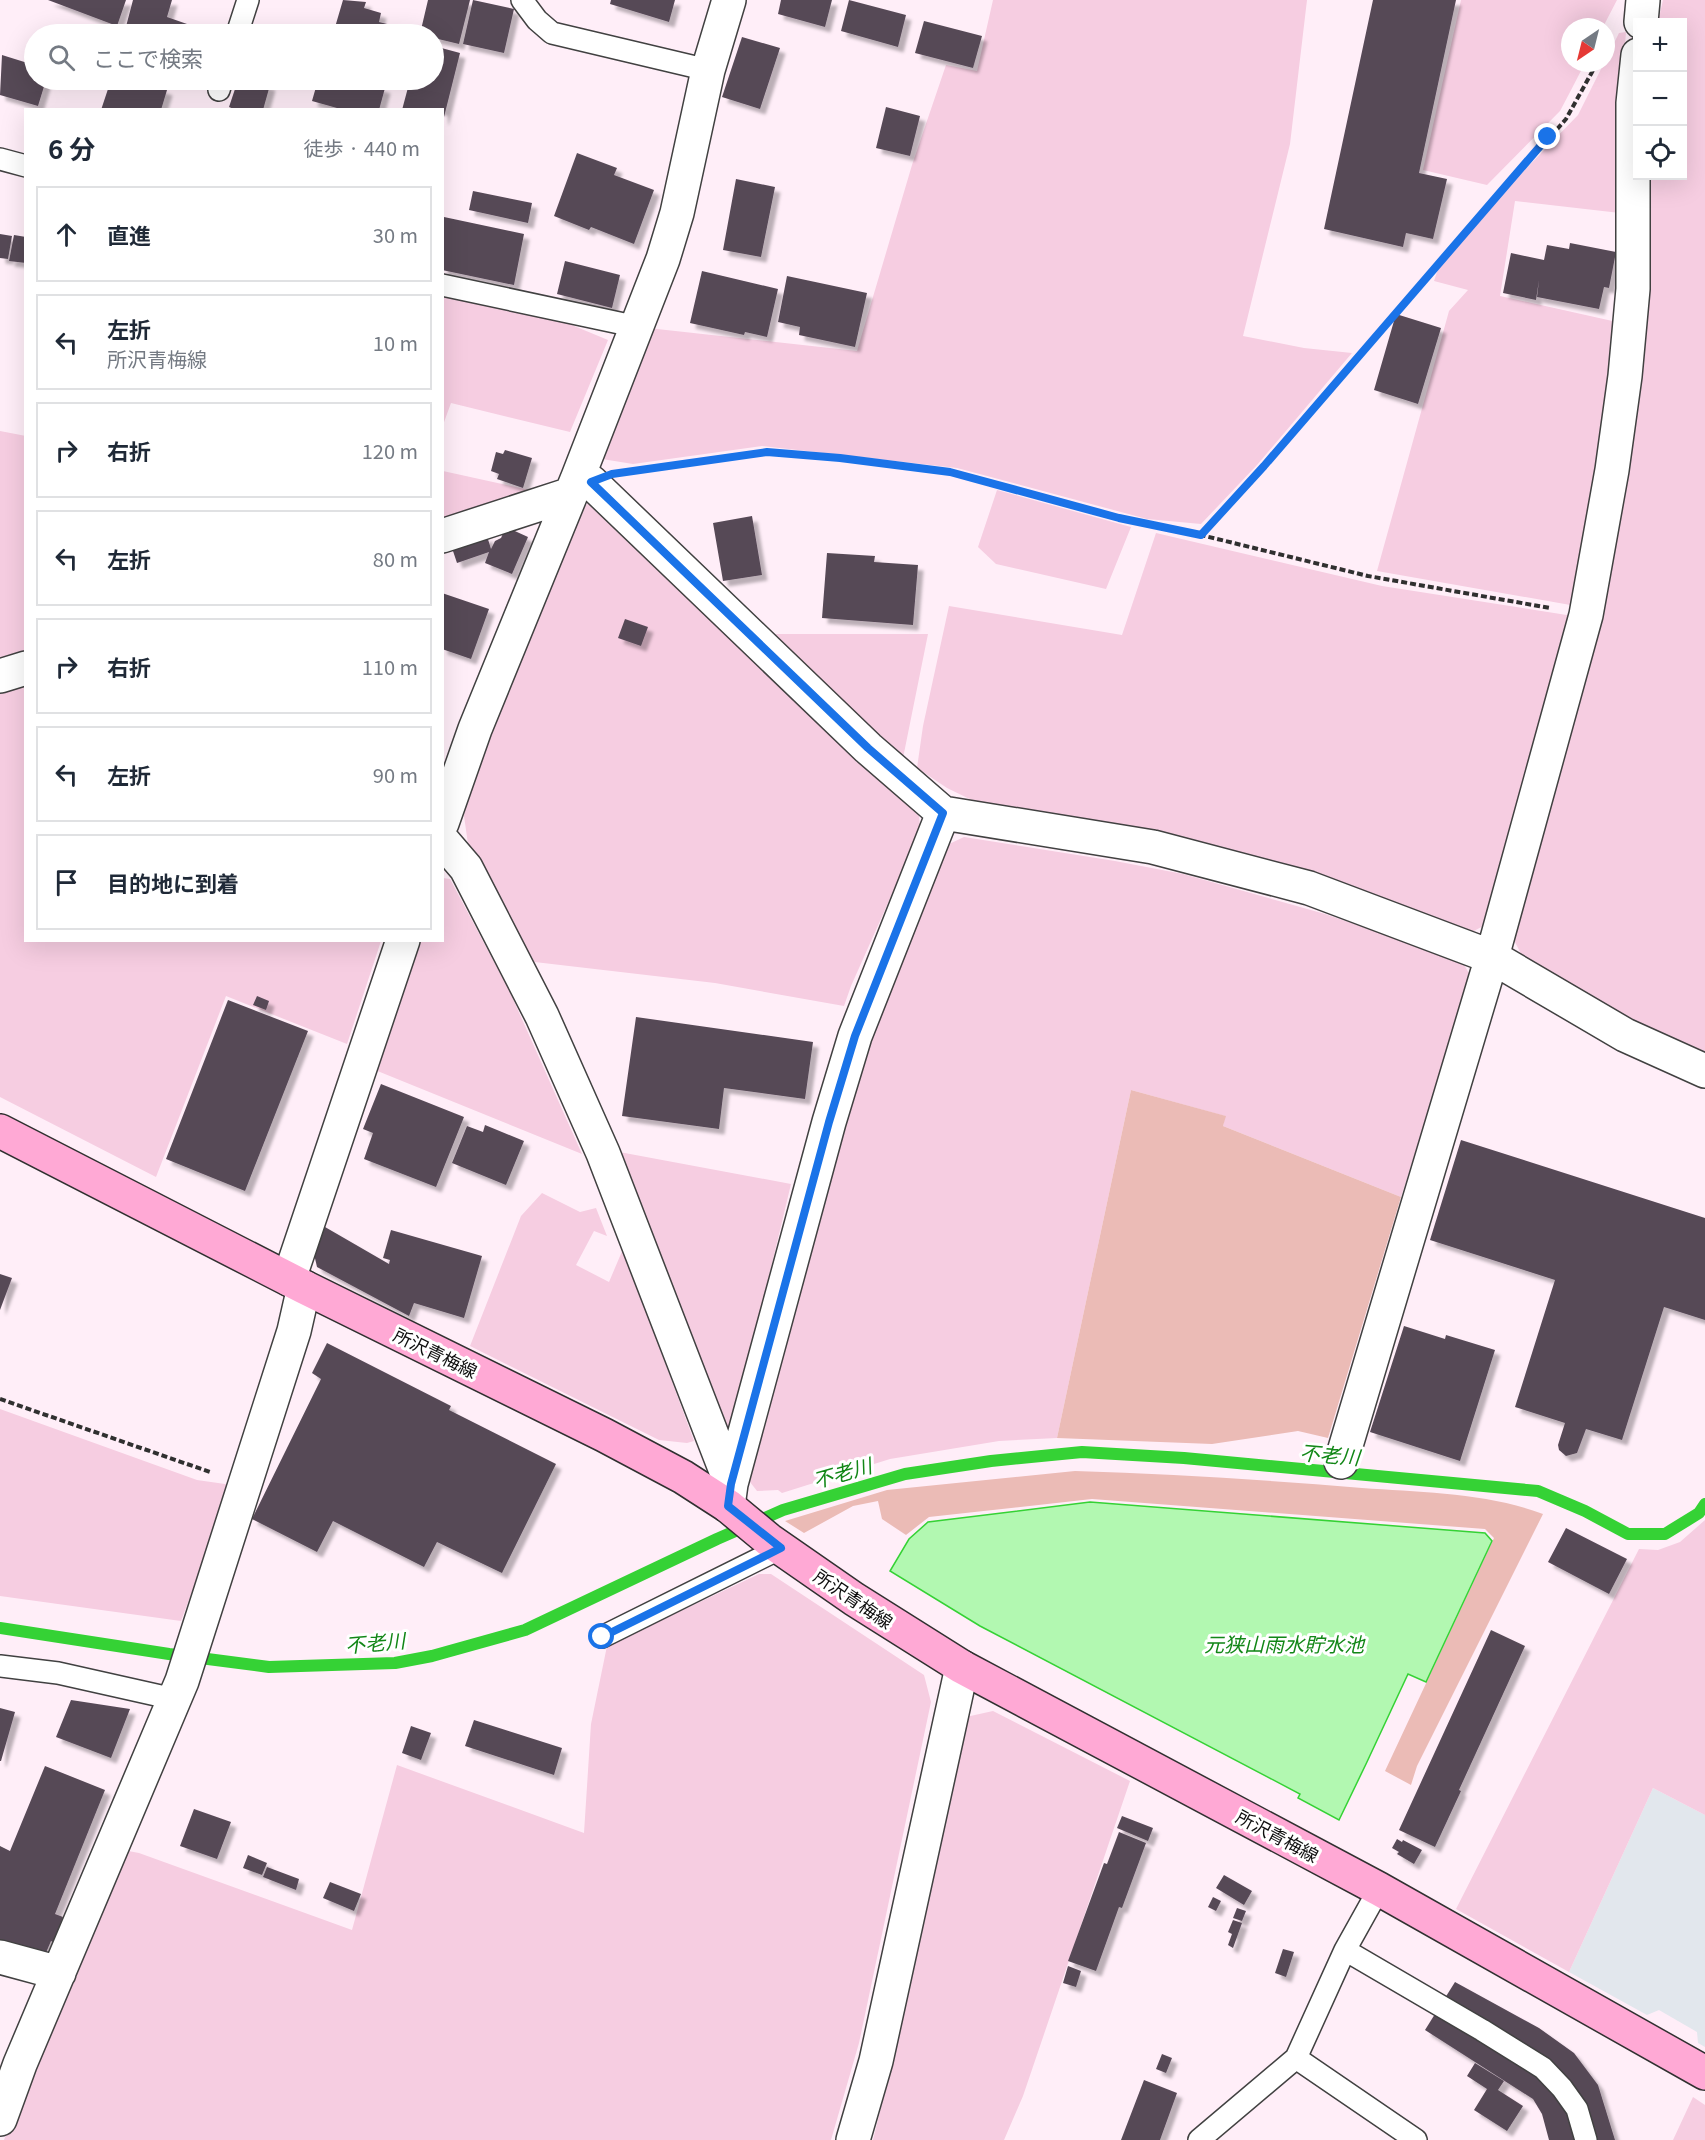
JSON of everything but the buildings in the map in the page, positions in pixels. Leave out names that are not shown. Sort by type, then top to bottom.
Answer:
[{"type":"main road","name":"所沢青梅線","points":[[0,1131],[296,1283],[604,1435],[683,1477],[729,1495],[775,1544],[854,1599],[962,1667],[1379,1889],[1705,2073]]},
{"type":"street","points":[[444,817],[475,729],[580,484],[663,259],[677,213],[708,70],[729,0]]},
{"type":"street","points":[[1642,18],[1644,0]]},
{"type":"street","points":[[1341,1462],[1492,957],[1586,615],[1612,470],[1631,311],[1633,289],[1632,103],[1636,72]]},
{"type":"street","points":[[444,535],[580,484]]},
{"type":"street","points":[[580,484],[868,748],[943,813],[1009,826],[1153,848],[1309,888],[1492,957],[1625,1035],[1705,1071]]},
{"type":"street","points":[[0,676],[24,669]]},
{"type":"street","points":[[729,1495],[829,1122],[855,1036],[943,813]]},
{"type":"street","points":[[444,842],[466,868],[547,1027],[603,1154],[729,1495]]},
{"type":"street","points":[[0,2119],[20,2064],[178,1690],[294,1331],[296,1283],[402,942]]},
{"type":"street","points":[[853,2140],[876,2061],[962,1667]]},
{"type":"street","points":[[0,1957],[59,1973]]},
{"type":"lane","points":[[240,24],[248,0]]},
{"type":"lane","points":[[522,0],[537,20],[552,33],[708,70]]},
{"type":"lane","points":[[0,159],[24,165]]},
{"type":"lane","points":[[444,285],[638,327]]},
{"type":"lane","points":[[602,1637],[775,1544]]},
{"type":"lane","points":[[0,1666],[178,1690]]},
{"type":"lane","points":[[1199,2140],[1296,2058],[1345,1950],[1379,1889]]},
{"type":"lane","points":[[1345,1950],[1543,2068],[1562,2088],[1577,2109],[1586,2140]]},
{"type":"lane","points":[[1296,2058],[1416,2140]]},
{"type":"path","points":[[1201,535],[1264,466],[1566,119],[1592,72]]},
{"type":"path","points":[[580,484],[612,474],[767,452],[840,458],[950,472],[1119,518],[1201,535],[1368,576],[1586,615]]},
{"type":"path","points":[[0,1400],[213,1473],[247,1478]]},
{"type":"shaded area","points":[[993,0],[1307,0],[1290,144],[1243,336],[1304,348],[1352,353],[1257,465],[1201,524],[1147,519],[957,468],[762,446],[633,464],[602,459],[648,328],[857,351],[912,165],[946,65],[977,71]]},
{"type":"shaded area","points":[[1461,0],[1617,0],[1608,18],[1561,18],[1561,72],[1580,72],[1560,111],[1487,185],[1423,170]]},
{"type":"shaded area","points":[[1663,0],[1705,0],[1705,1057],[1644,1029],[1521,954],[1513,938],[1601,616],[1634,438],[1646,336],[1650,180],[1687,180],[1687,18],[1659,18]]},
{"type":"shaded area","points":[[1626,32],[1620,111],[1620,213],[1515,201],[1500,296],[1617,322],[1576,606],[1377,571],[1449,311],[1468,290],[1434,281],[1439,266],[1512,183],[1578,115],[1600,72],[1615,72],[1615,41],[1619,33]]},
{"type":"shaded area","points":[[444,294],[538,311],[608,340],[570,432],[451,403],[444,422]]},
{"type":"shaded area","points":[[0,431],[24,436],[24,654],[0,662]]},
{"type":"shaded area","points":[[444,471],[529,490],[444,518]]},
{"type":"shaded area","points":[[997,490],[1131,527],[1106,589],[996,564],[978,547]]},
{"type":"shaded area","points":[[590,503],[919,816],[921,836],[892,894],[844,1006],[715,983],[526,961],[469,851],[464,816],[466,793],[573,510]]},
{"type":"shaded area","points":[[1156,533],[1382,586],[1573,616],[1487,924],[1472,932],[984,806],[947,788],[917,768],[923,726],[949,606],[1122,635]]},
{"type":"shaded area","points":[[775,634],[928,634],[903,758],[892,749]]},
{"type":"shaded area","points":[[24,684],[24,942],[381,942],[347,1044],[226,996],[156,1177],[0,1097],[0,692]]},
{"type":"shaded area","points":[[964,837],[1183,874],[1325,914],[1462,961],[1471,977],[1401,1197],[1223,1126],[1225,1116],[1131,1090],[1057,1438],[999,1441],[890,1459],[782,1493],[778,1490],[757,1491],[750,1482],[840,1106],[947,845]]},
{"type":"shaded area","points":[[444,878],[450,879],[509,990],[582,1154],[375,1070],[417,942],[444,942]]},
{"type":"shaded area","points":[[1131,1090],[1226,1116],[1223,1126],[1401,1197],[1328,1438],[1298,1431],[1212,1444],[1057,1438]]},
{"type":"shaded area","points":[[614,1151],[791,1184],[732,1431],[719,1430]]},
{"type":"shaded area","points":[[542,1193],[580,1212],[596,1208],[607,1236],[594,1231],[576,1265],[609,1282],[623,1249],[694,1441],[687,1443],[659,1440],[470,1346],[521,1216]]},
{"type":"shaded area","points":[[0,1409],[197,1480],[232,1485],[181,1621],[0,1596]]},
{"type":"shaded area","points":[[1075,1471],[1431,1492],[1500,1502],[1543,1514],[1417,1766],[1411,1785],[1385,1771],[1494,1538],[1485,1529],[1092,1499],[929,1517],[906,1535],[882,1519],[878,1501],[853,1506],[804,1533],[785,1521],[887,1490]]},
{"type":"shaded area","points":[[1705,1520],[1705,1815],[1653,1788],[1569,1972],[1456,1909],[1639,1549],[1658,1550],[1680,1542]]},
{"type":"shaded area","points":[[759,1574],[771,1574],[924,1675],[931,1702],[859,2043],[831,2140],[4,2140],[55,2008],[123,1850],[139,1853],[352,1930],[397,1765],[584,1833],[591,1724],[607,1646]]},
{"type":"shaded area","points":[[993,1711],[1130,1781],[1023,2096],[1004,2140],[873,2140],[908,1997],[966,1717]]},
{"type":"shaded area","points":[[1653,1788],[1705,1815],[1705,2047],[1698,2043],[1697,2032],[1659,2010],[1647,2015],[1569,1972]]},
{"type":"shaded area","points":[[1693,2097],[1705,2105],[1705,2140],[1673,2140]]},
{"type":"water","name":"元狭山雨水貯水池","points":[[1090,1502],[1485,1533],[1492,1541],[1426,1682],[1408,1674],[1339,1820],[1298,1798],[1300,1794],[980,1626],[890,1571],[909,1539],[928,1522]]},
{"type":"waterway","name":"不老川","points":[[0,1628],[269,1667],[395,1663],[432,1656],[525,1630],[783,1510],[905,1474],[991,1461],[1082,1452],[1184,1458],[1538,1491],[1585,1511],[1628,1534],[1665,1534],[1699,1513],[1705,1504]]},
{"type":"route","points":[[602,1637],[781,1548],[728,1506],[731,1484],[829,1122],[855,1036],[943,813],[868,748],[591,482],[612,474],[767,452],[840,458],[950,472],[1119,518],[1201,535],[1264,466],[1548,137]]}]
